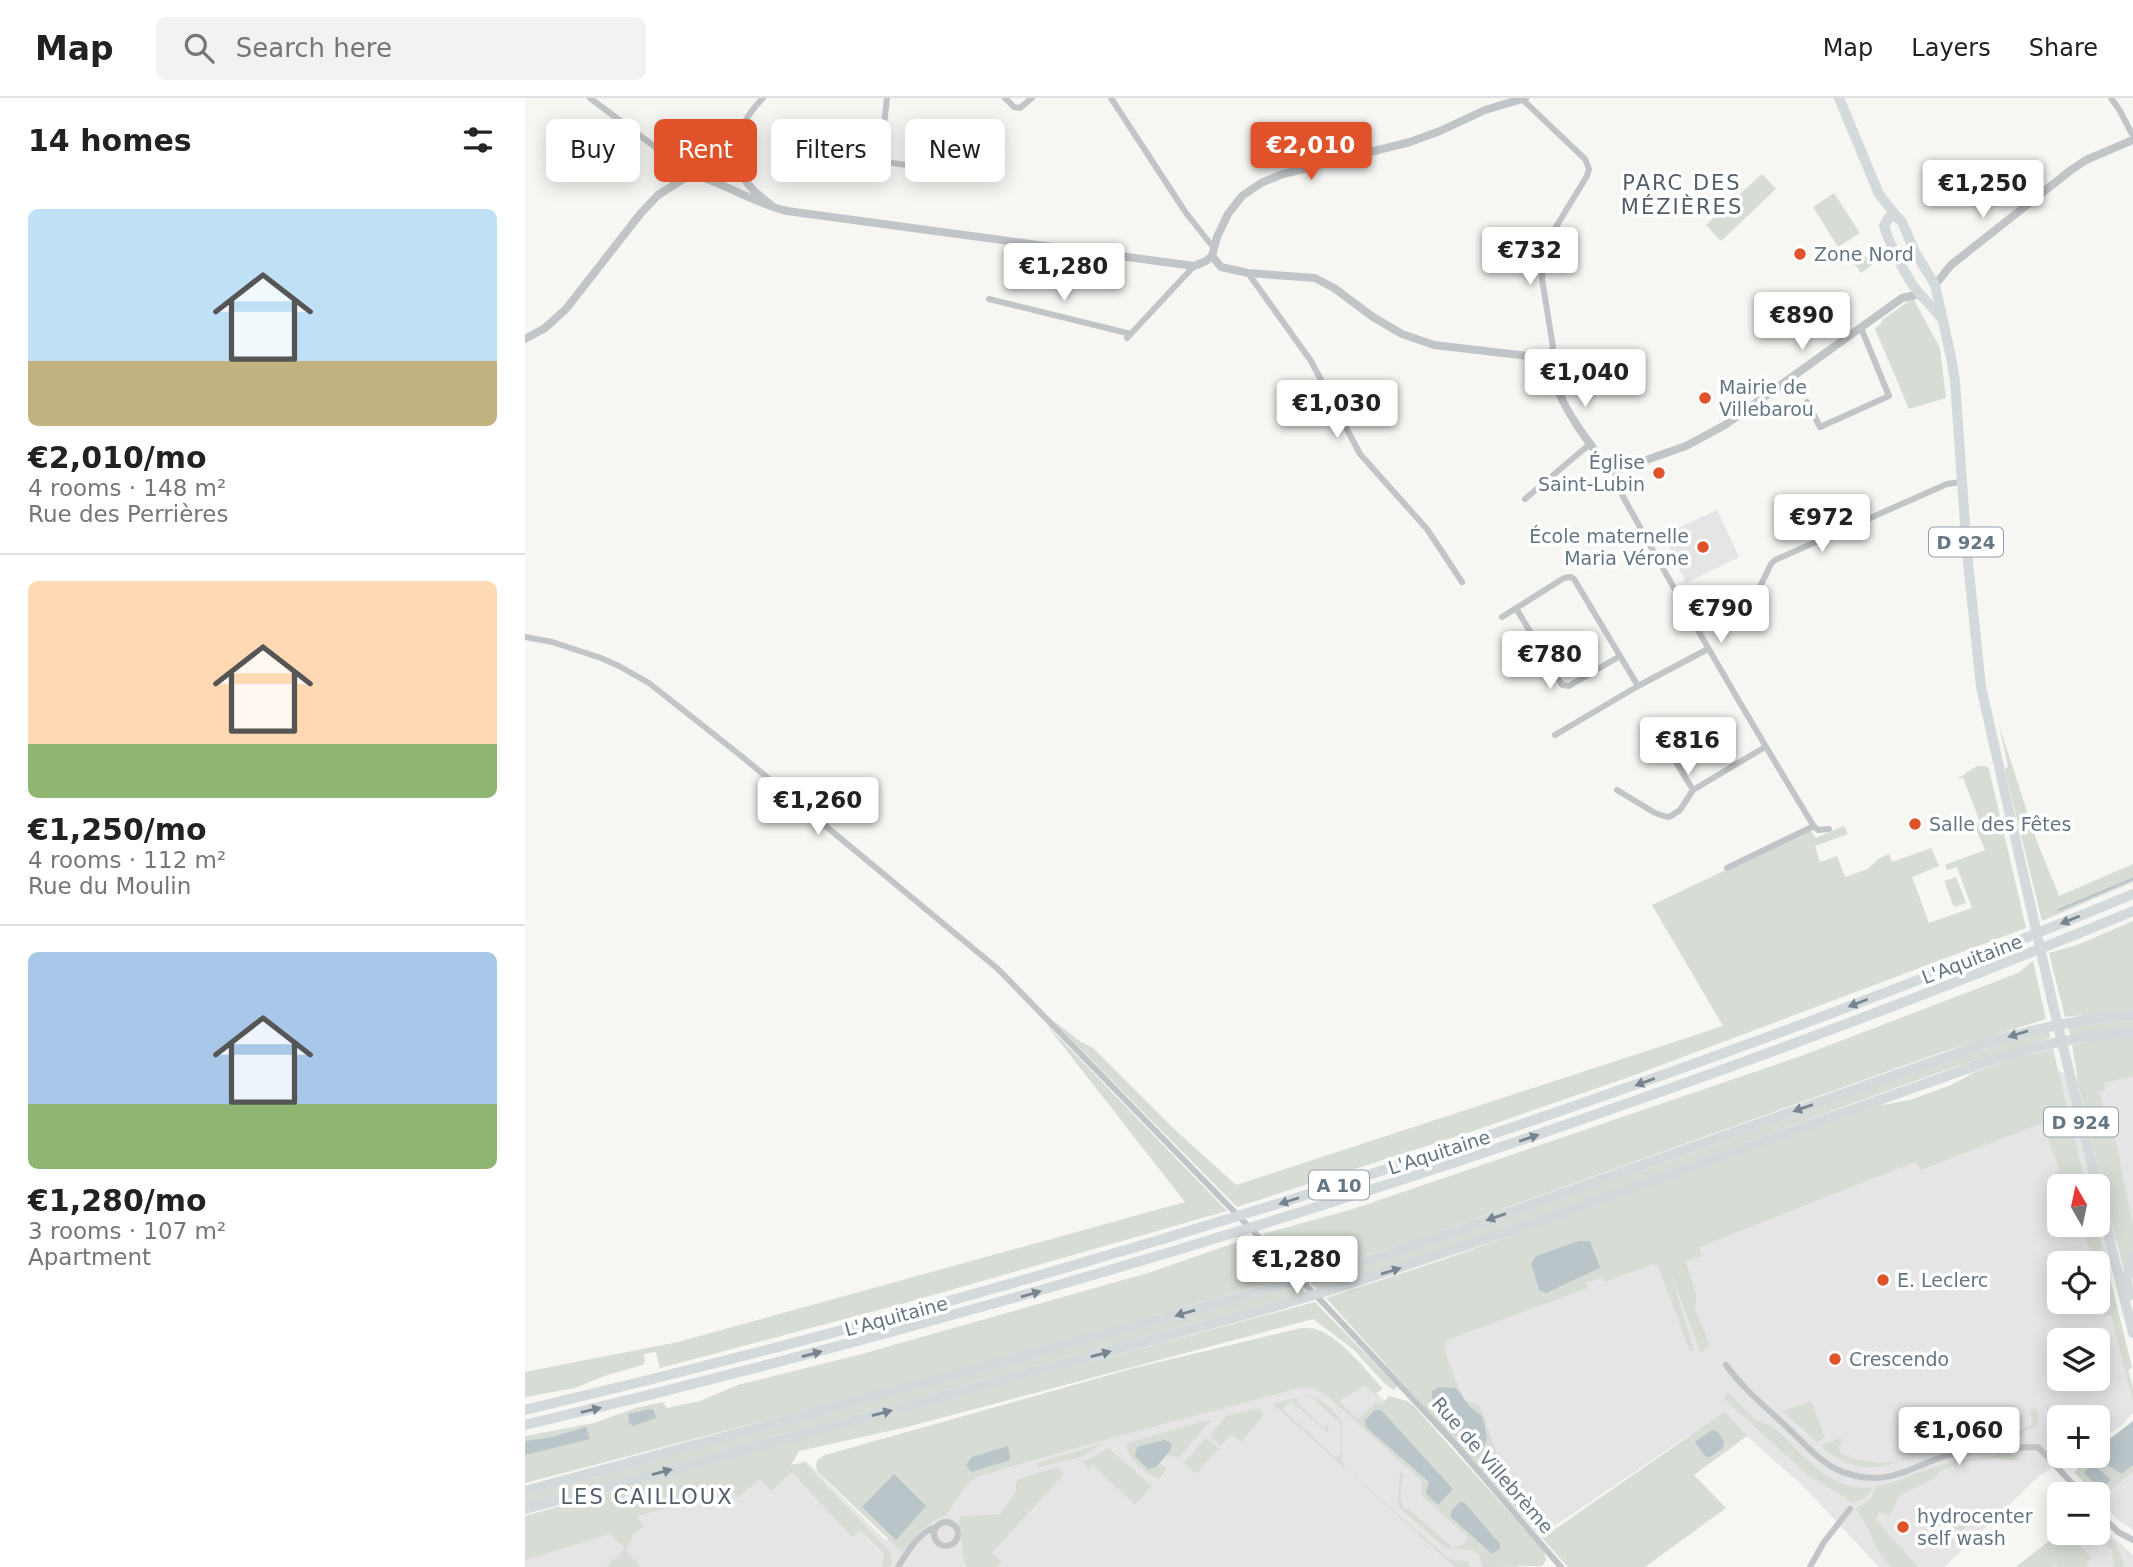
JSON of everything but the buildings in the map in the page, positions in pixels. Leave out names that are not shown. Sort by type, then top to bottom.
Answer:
[{"type":"highway","name":"L'Aquitaine","points":[[525,1410],[691,1370],[924,1308],[1098,1259],[1336,1186],[1565,1110],[1761,1040],[2133,894]]},
{"type":"highway","name":"L'Aquitaine","points":[[525,1426],[963,1314],[1353,1196],[1559,1128],[1741,1063],[1908,1001],[2133,911]]},
{"type":"main road","name":"D 924","points":[[1839,98],[1879,194],[1887,236],[1912,282],[1941,318]]},
{"type":"main road","name":"D 924","points":[[1879,194],[1903,225],[1935,287],[1950,350],[1955,381],[1961,482],[1979,675],[2032,915],[2094,1174]]},
{"type":"main road","points":[[1884,223],[1889,217],[1897,217]]},
{"type":"main road","points":[[1922,295],[1931,295],[1935,287]]},
{"type":"main road","points":[[525,1491],[1267,1290],[1386,1255],[1983,1044],[2067,1022],[2133,1015]]},
{"type":"main road","points":[[525,1509],[1270,1308],[1399,1269],[1522,1227],[1989,1061],[2071,1040],[2133,1033]]},
{"type":"main road","points":[[2109,1237],[2133,1333]]},
{"type":"main road","points":[[2127,1310],[2127,1279],[2133,1254]]},
{"type":"street","points":[[590,98],[654,146]]},
{"type":"street","points":[[746,119],[763,98]]},
{"type":"street","points":[[885,119],[887,98]]},
{"type":"street","points":[[1005,98],[1014,107],[1020,108],[1032,98]]},
{"type":"street","points":[[1111,98],[1221,267],[1248,273],[1315,278],[1334,288],[1373,317],[1419,341],[1548,361]]},
{"type":"street","points":[[1935,287],[1951,265],[2078,165],[2133,138],[2111,98]]},
{"type":"street","points":[[989,299],[1129,336],[1193,267],[1206,261],[1235,205],[1242,196],[1261,183],[1283,174],[1410,142],[1485,110],[1523,99],[1585,159],[1588,169],[1587,176],[1551,234],[1542,278],[1553,347],[1548,361],[1558,391],[1608,469],[1615,471],[1699,440],[1725,425],[1902,298],[1912,282]]},
{"type":"street","points":[[525,339],[545,328],[566,309],[641,213],[658,195],[676,182]]},
{"type":"street","points":[[718,182],[776,209],[843,221],[1193,267]]},
{"type":"street","points":[[731,188],[740,182]]},
{"type":"street","points":[[747,182],[776,209]]},
{"type":"street","points":[[1927,271],[1951,265]]},
{"type":"street","points":[[1248,273],[1311,361],[1360,454],[1427,529],[1462,582]]},
{"type":"street","points":[[1902,298],[1922,295]]},
{"type":"street","points":[[1807,402],[1820,426],[1889,396],[1861,328]]},
{"type":"street","points":[[1525,499],[1591,443]]},
{"type":"street","points":[[1615,471],[1620,491],[1765,747],[1814,827],[1829,829]]},
{"type":"street","points":[[1693,622],[1757,593],[1775,560],[1947,484],[1961,482]]},
{"type":"street","points":[[1502,617],[1564,578],[1571,577],[1638,686]]},
{"type":"street","points":[[1516,608],[1565,687],[1620,656]]},
{"type":"street","name":"Rue de Villebrème","points":[[525,636],[580,650],[619,666],[649,683],[688,712],[998,969],[1328,1308],[1474,1465],[1557,1565]]},
{"type":"street","points":[[1555,735],[1708,649]]},
{"type":"street","points":[[1617,790],[1655,813],[1667,817],[1680,810],[1693,790],[1765,747]]},
{"type":"street","points":[[1669,751],[1693,790]]},
{"type":"street","points":[[1727,868],[1814,827]]},
{"type":"street","points":[[1726,1366],[1743,1386],[1814,1453],[1834,1468],[1846,1473],[1872,1478],[1890,1476],[1954,1454],[1986,1448],[2038,1447],[2070,1482]]},
{"type":"street","points":[[1809,1567],[1850,1509]]},
{"type":"street","points":[[898,1567],[926,1531],[944,1522],[955,1527],[957,1534],[954,1542],[948,1545],[940,1544],[934,1537]]},
{"type":"street","points":[[2110,1524],[2118,1532],[2133,1539]]},
{"type":"street","points":[[934,1537],[936,1527]]},
{"type":"street","points":[[917,1541],[934,1537]]},
{"type":"shaded area","points":[[1762,174],[1776,189],[1721,241],[1706,225]]},
{"type":"shaded area","points":[[1834,193],[1860,233],[1838,247],[1813,207]]},
{"type":"shaded area","points":[[1857,245],[1872,265],[1861,273],[1846,253]]},
{"type":"shaded area","points":[[1913,298],[1940,348],[1946,398],[1909,409],[1875,329],[1882,320]]},
{"type":"shaded area","name":"École maternelle Maria Vérone","points":[[1717,510],[1739,557],[1686,583],[1668,544],[1678,539],[1674,530]]},
{"type":"shaded area","points":[[1999,725],[2036,839],[2059,896],[2133,864],[2133,882],[2042,921],[2005,770],[2008,766]]},
{"type":"shaded area","points":[[1977,766],[1986,766],[1989,769],[2026,928],[1632,1076],[1473,1131],[1237,1207],[1050,1018],[1093,1048],[1172,1127],[1236,1185],[1723,1026],[1652,905],[1810,830],[1816,838],[1844,826],[1848,834],[1815,846],[1820,862],[1837,856],[1845,877],[1868,869],[1878,859],[1889,854],[1892,862],[1931,848],[1939,866],[1912,877],[1929,923],[1972,908],[1957,867],[1947,870],[1945,865],[1985,850],[1974,824],[1980,822],[1963,778],[1957,779]]},
{"type":"shaded area","points":[[1956,877],[1966,903],[1954,907],[1944,881]]},
{"type":"shaded area","points":[[2133,921],[2133,1010],[2065,1017],[2049,953],[2077,945]]},
{"type":"shaded area","points":[[2133,939],[2133,1255],[2124,1228],[2110,1251],[2047,1251],[2047,1314],[2110,1314],[2110,1292],[2133,1387],[2133,1413],[2110,1433],[2110,1405],[2047,1405],[2047,1468],[2052,1468],[2039,1476],[1944,1567],[1879,1567],[1803,1486],[1747,1436],[1725,1411],[1544,1533],[1371,1313],[2034,1063],[2095,1082],[2072,966]]},
{"type":"shaded area","points":[[2033,961],[2046,1019],[1942,1052],[1410,1242],[1303,1275],[1263,1234],[1353,1209],[1801,1056],[2018,973]]},
{"type":"shaded area","points":[[2133,1020],[2133,1028],[2070,1035],[2068,1027]]},
{"type":"shaded area","points":[[1045,1023],[1227,1211],[905,1303],[660,1368],[656,1352],[644,1354],[643,1365],[575,1388],[525,1397],[525,1372],[678,1342],[1185,1202]]},
{"type":"shaded area","points":[[2049,1031],[2050,1038],[1912,1082],[1490,1233],[1318,1290],[1311,1283],[1540,1206],[1942,1063]]},
{"type":"shaded area","points":[[2133,1038],[2133,1076],[2104,1083],[2105,1090],[2099,1091],[2104,1110],[2109,1110],[2104,1118],[2106,1128],[2113,1128],[2133,1225],[2133,1247],[2128,1257],[2125,1276],[2111,1218],[2111,1174],[2100,1174],[2079,1087],[2072,1045],[2102,1039]]},
{"type":"shaded area","points":[[2053,1049],[2083,1174],[2054,1174],[2060,1171],[2042,1123],[1921,1170],[1915,1162],[1699,1247],[1702,1256],[1686,1261],[1696,1295],[1695,1309],[1710,1346],[1701,1353],[1670,1271],[1694,1351],[1690,1351],[1658,1266],[1653,1264],[1605,1282],[1603,1277],[1587,1283],[1588,1288],[1447,1340],[1444,1349],[1459,1389],[1465,1400],[1480,1406],[1506,1479],[1543,1529],[1554,1530],[1725,1411],[1747,1436],[1694,1475],[1726,1508],[1645,1567],[1568,1567],[1326,1298],[1445,1259],[1871,1107],[1910,1100],[2011,1059]]},
{"type":"shaded area","points":[[1252,1237],[1281,1266],[1283,1280],[912,1382],[525,1483],[525,1436],[594,1423],[636,1408],[663,1402],[667,1408],[700,1401],[738,1385],[858,1355],[1148,1273]]},
{"type":"shaded area","points":[[2085,1237],[2099,1237],[2103,1251],[2091,1251]]},
{"type":"shaded area","points":[[1579,1241],[1590,1241],[1600,1268],[1546,1293],[1539,1290],[1531,1263],[1536,1256]]},
{"type":"shaded area","points":[[2110,1278],[2132,1367],[2128,1371],[2133,1401],[2111,1315],[2104,1316],[2110,1314]]},
{"type":"shaded area","points":[[1300,1286],[1306,1293],[525,1504],[525,1496]]},
{"type":"shaded area","points":[[1315,1302],[1397,1386],[1394,1390],[1385,1384],[1353,1349],[1313,1319],[907,1427],[799,1451],[791,1465],[805,1463],[891,1553],[892,1564],[888,1567],[882,1567],[884,1553],[861,1530],[852,1537],[792,1472],[771,1491],[760,1479],[738,1498],[730,1490],[708,1510],[699,1500],[636,1516],[644,1526],[633,1535],[626,1551],[641,1567],[606,1567],[625,1549],[610,1534],[525,1560],[525,1516],[714,1462]]},
{"type":"shaded area","points":[[1301,1328],[1318,1330],[1335,1340],[1353,1355],[1383,1389],[1375,1394],[1365,1385],[1339,1401],[1358,1419],[1378,1401],[1381,1405],[1389,1396],[1414,1406],[1544,1551],[1546,1560],[1542,1566],[1482,1567],[1480,1558],[1473,1550],[1450,1549],[1444,1547],[1398,1504],[1400,1471],[1406,1477],[1402,1478],[1401,1495],[1406,1510],[1408,1508],[1454,1549],[1457,1545],[1461,1547],[1468,1537],[1421,1495],[1422,1481],[1326,1395],[1314,1388],[1303,1387],[978,1476],[967,1484],[946,1515],[920,1532],[902,1552],[818,1472],[816,1467],[817,1460],[825,1455],[1134,1368]]},
{"type":"shaded area","points":[[1344,1360],[1533,1549],[1517,1567],[525,1567],[525,1541],[806,1461],[886,1541],[961,1463]]},
{"type":"shaded area","points":[[1439,1387],[1456,1388],[1470,1407],[1482,1416],[1486,1442],[1480,1449],[1473,1447],[1432,1398],[1432,1391]]},
{"type":"shaded area","points":[[1728,1392],[1755,1419],[1778,1431],[1832,1479],[1858,1487],[1873,1487],[1865,1498],[1852,1503],[1810,1477],[1723,1398]]},
{"type":"shaded area","points":[[1305,1395],[1311,1396],[1316,1398],[1326,1404],[1342,1422],[1342,1460],[1345,1468],[1449,1559],[1469,1562],[1470,1567],[1455,1567],[1273,1404],[1299,1399],[1297,1403],[1324,1428],[1328,1424],[1329,1434],[1291,1401],[1282,1409],[1336,1458],[1341,1454],[1341,1424],[1310,1396],[1308,1398]]},
{"type":"shaded area","points":[[1811,1401],[1825,1437],[1817,1442],[1783,1411]]},
{"type":"shaded area","points":[[2035,1408],[2038,1415],[2037,1427],[2026,1430],[2018,1438],[1965,1441],[1910,1457],[1951,1441],[2000,1435],[2002,1430],[2005,1435],[2033,1425],[2029,1410]]},
{"type":"shaded area","points":[[654,1410],[656,1418],[633,1426],[629,1423],[628,1414]]},
{"type":"shaded area","points":[[1261,1410],[1263,1416],[1241,1442],[1232,1434],[1220,1446],[1210,1435],[1226,1416]]},
{"type":"shaded area","points":[[1375,1410],[1381,1410],[1453,1489],[1438,1505],[1426,1493],[1429,1482],[1366,1427],[1365,1420]]},
{"type":"shaded area","points":[[1212,1419],[1178,1458],[1167,1454],[1172,1445],[1156,1467],[1159,1463],[1167,1469],[1160,1478],[1143,1470],[1127,1448],[1127,1443]]},
{"type":"shaded area","points":[[2133,1421],[2133,1465],[2122,1474],[2110,1467],[2110,1439]]},
{"type":"shaded area","points":[[586,1427],[590,1439],[525,1455],[525,1441],[553,1437]]},
{"type":"shaded area","points":[[1712,1430],[1718,1432],[1724,1442],[1723,1448],[1710,1457],[1705,1456],[1695,1442]]},
{"type":"shaded area","points":[[1850,1434],[1841,1439],[1841,1454],[1848,1456],[1849,1451],[1849,1458],[1878,1463],[1900,1461],[1885,1466],[1856,1465],[1840,1459],[1822,1447]]},
{"type":"shaded area","points":[[1206,1438],[1219,1448],[1196,1474],[1184,1463]]},
{"type":"shaded area","points":[[1164,1440],[1172,1446],[1156,1467],[1148,1469],[1135,1456],[1137,1447]]},
{"type":"shaded area","points":[[1104,1443],[1081,1457],[1038,1467],[1037,1463]]},
{"type":"shaded area","points":[[1008,1446],[1010,1460],[971,1472],[966,1465],[972,1457]]},
{"type":"shaded area","points":[[1108,1448],[1152,1486],[1135,1505],[1093,1465],[1089,1469],[1081,1461]]},
{"type":"shaded area","points":[[1999,1455],[2016,1455],[2019,1458],[2016,1461],[1996,1458],[1976,1460],[1947,1468],[1938,1472],[1937,1477],[1900,1495],[1890,1515],[1879,1512],[1876,1520],[1918,1567],[1891,1567],[1878,1551],[1856,1509],[1870,1499],[1877,1486],[1942,1465]]},
{"type":"shaded area","points":[[2133,1465],[2133,1472],[2110,1491],[2110,1482],[2084,1482],[2074,1472],[2078,1468],[2110,1466],[2122,1474]]},
{"type":"shaded area","points":[[1058,1467],[1064,1474],[992,1553],[1002,1562],[997,1567],[967,1567],[958,1522],[961,1516],[1000,1514],[1016,1491],[1018,1479]]},
{"type":"shaded area","points":[[2088,1468],[2098,1468],[2111,1480],[2094,1482],[2084,1473]]},
{"type":"shaded area","points":[[2133,1472],[2133,1530],[2110,1511],[2110,1491]]},
{"type":"shaded area","points":[[894,1474],[926,1506],[896,1540],[862,1507]]},
{"type":"shaded area","points":[[1460,1502],[1465,1503],[1500,1544],[1500,1548],[1494,1553],[1451,1517],[1451,1511]]},
{"type":"shaded area","points":[[1916,1513],[1916,1517],[1920,1517],[1920,1513],[1930,1513],[1939,1526],[1945,1528],[1976,1517],[1958,1535],[1941,1539],[1937,1534],[1939,1529],[1934,1526],[1928,1530],[1930,1525],[1924,1518],[1919,1523],[1913,1516]]},
{"type":"shaded area","points":[[2110,1535],[2133,1555],[2133,1567],[2018,1567],[2047,1544],[2110,1545]]},
{"type":"shaded area","points":[[2110,1538],[2121,1554],[2124,1567],[2112,1567],[2112,1551],[2106,1545],[2110,1545]]},
{"type":"shaded area","points":[[2047,1542],[2047,1545],[2080,1545],[2092,1558],[2086,1564],[2089,1567],[2016,1567]]},
{"type":"waterway","points":[[2059,910],[2133,879]]},
{"type":"place","name":"Zone Nord","points":[[1800,254]]},
{"type":"place","name":"Mairie de Villebarou","points":[[1705,398]]},
{"type":"place","name":"Église Saint-Lubin","points":[[1659,473]]},
{"type":"place","name":"École maternelle Maria Vérone","points":[[1703,547]]},
{"type":"place","name":"Salle des Fêtes","points":[[1915,824]]},
{"type":"place","name":"E. Leclerc","points":[[1883,1280]]},
{"type":"place","name":"Crescendo","points":[[1835,1359]]},
{"type":"place","name":"hydrocenter self wash","points":[[1903,1527]]},
{"type":"district","name":"PARC DES MÉZIÈRES","points":[[1682,195]]},
{"type":"district","name":"LES CAILLOUX","points":[[647,1497]]}]
